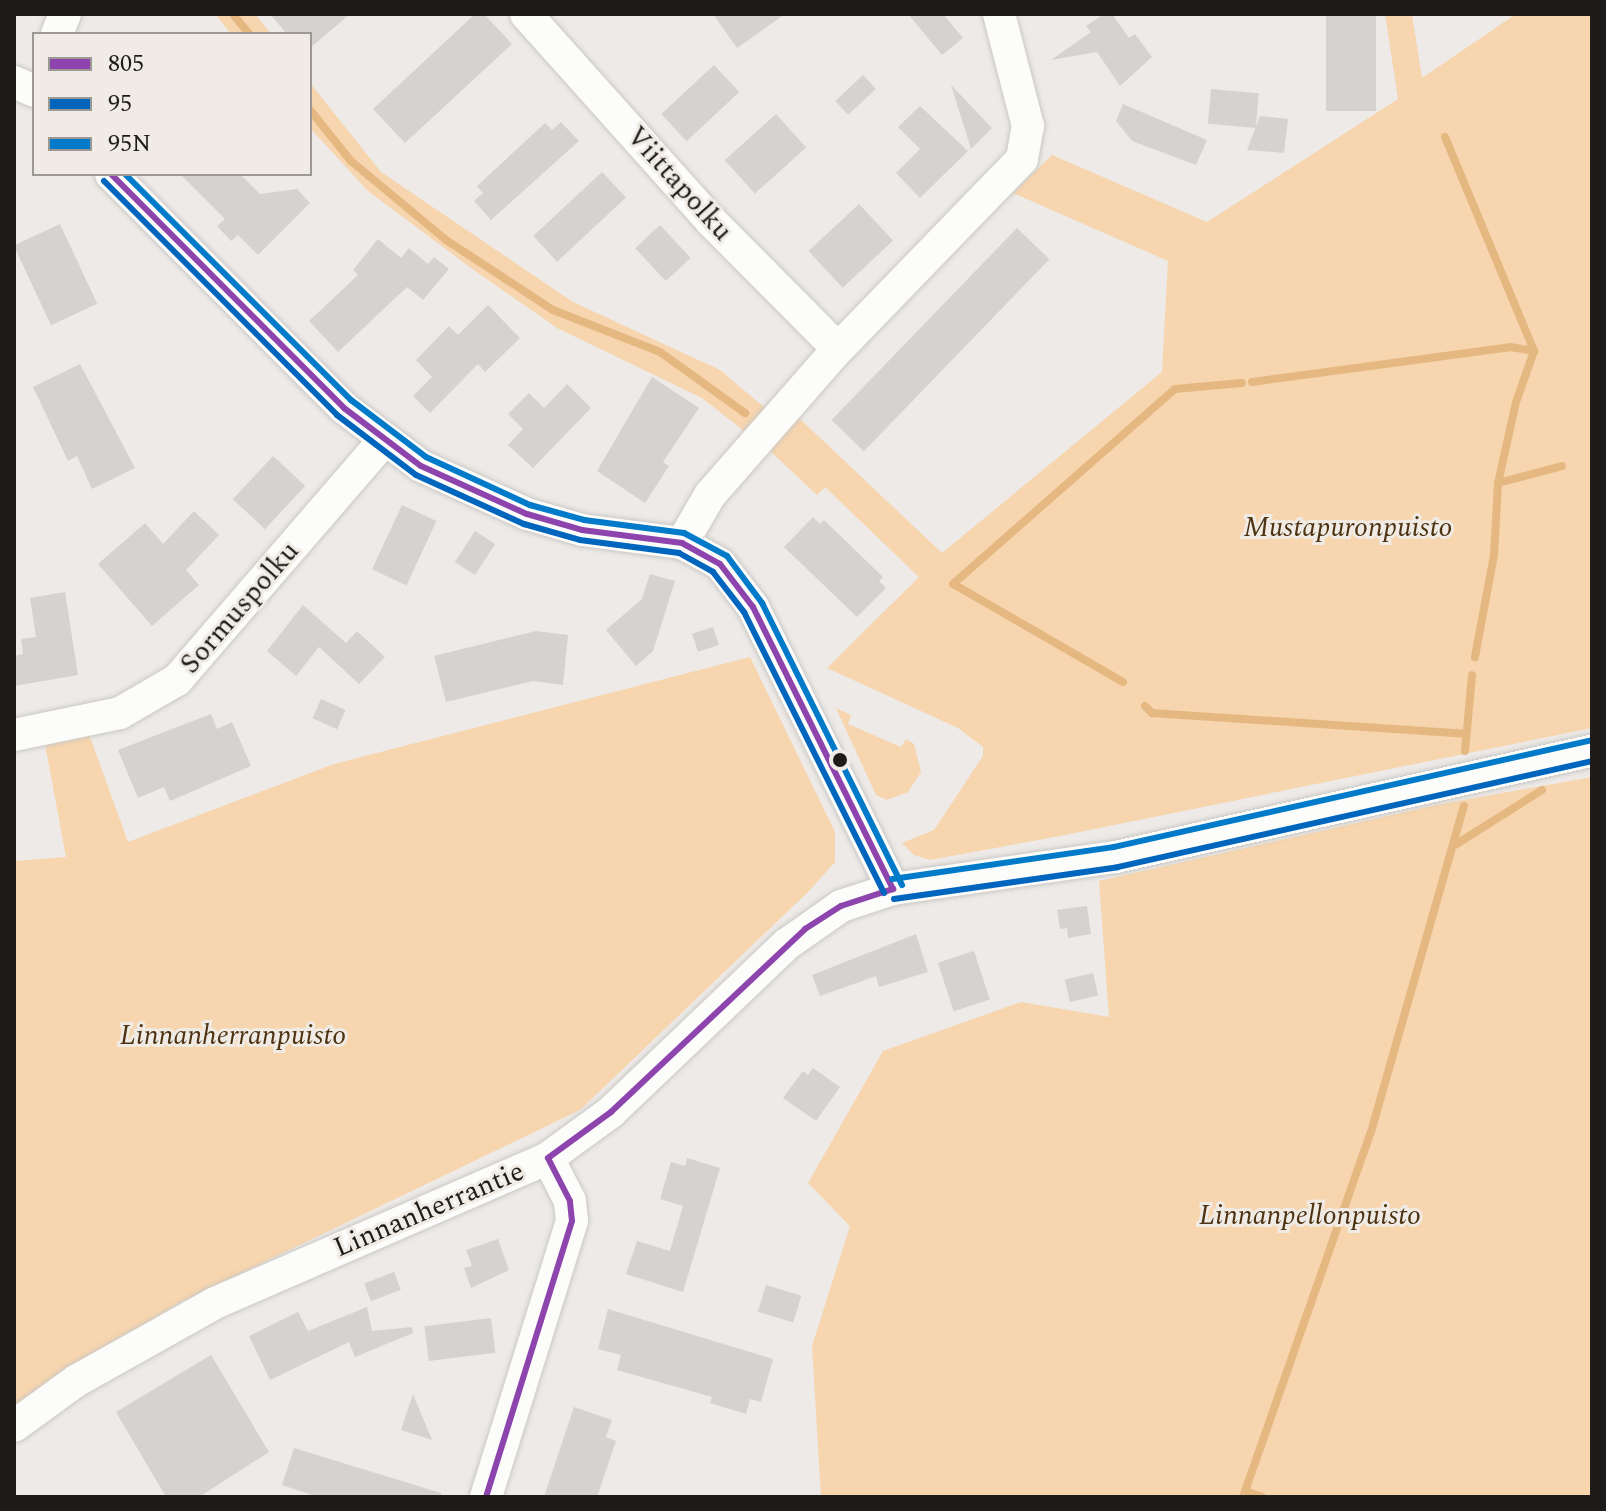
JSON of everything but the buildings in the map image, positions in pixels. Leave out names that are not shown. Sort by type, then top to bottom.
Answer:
[{"type":"street","name":"Viittapolku","points":[[526,14],[711,221],[838,349]]},
{"type":"street","points":[[682,543],[710,495],[838,349],[1007,178],[1028,149],[1028,126],[999,14]]},
{"type":"street","points":[[113,176],[301,367],[384,440],[473,493],[527,514],[582,530],[682,543],[720,564],[743,590],[893,889]]},
{"type":"street","name":"Sormuspolku","points":[[14,735],[120,713],[177,680],[384,440]]},
{"type":"street","name":"Linnanherrantie","points":[[14,1426],[76,1381],[215,1303],[548,1158],[611,1112],[805,929],[841,906],[893,889],[1116,857],[1592,751]]},
{"type":"street","points":[[486,1497],[572,1221],[570,1201],[548,1158]]},
{"type":"green space","points":[[215,14],[255,14],[269,32],[229,32]]},
{"type":"green space","name":"Mustapuronpuisto","points":[[1385,14],[1412,14],[1422,78],[1516,14],[1592,14],[1592,728],[1060,836],[930,860],[914,855],[902,843],[934,830],[983,756],[983,747],[958,728],[827,668],[919,577],[825,487],[817,495],[769,450],[799,418],[942,553],[1162,372],[1168,261],[1013,193],[1052,155],[1207,222],[1398,99]]},
{"type":"green space","points":[[312,86],[381,172],[573,302],[720,370],[766,409],[744,431],[702,398],[557,328],[368,191],[312,130]]},
{"type":"green space","name":"Linnanherranpuisto","points":[[750,657],[835,832],[835,862],[809,891],[580,1110],[177,1304],[14,1410],[14,861],[66,857],[45,744],[89,734],[128,842],[334,764]]},
{"type":"green space","points":[[836,708],[851,715],[848,724],[901,747],[906,739],[914,744],[921,772],[908,792],[887,800],[876,795]]},
{"type":"green space","name":"Linnanpellonpuisto","points":[[1592,777],[1592,1497],[821,1497],[812,1346],[850,1226],[808,1183],[883,1051],[1021,1002],[1109,1017],[1099,881],[1436,805]]},
{"type":"waterway","points":[[233,14],[247,32]]},
{"type":"waterway","points":[[312,112],[351,161],[446,240],[553,310],[660,352],[745,413]]},
{"type":"waterway","points":[[1445,137],[1534,351],[1516,402],[1498,483],[1494,555],[1475,657]]},
{"type":"waterway","points":[[1252,382],[1510,347],[1534,351]]},
{"type":"waterway","points":[[1123,682],[953,584],[1175,389],[1242,383]]},
{"type":"waterway","points":[[1498,483],[1562,466]]},
{"type":"waterway","points":[[1465,751],[1472,675]]},
{"type":"waterway","points":[[1145,706],[1152,713],[1465,734]]},
{"type":"waterway","points":[[1455,845],[1542,790]]},
{"type":"waterway","points":[[1243,1497],[1371,1132],[1464,806]]},
{"type":"waterway","points":[[1245,1491],[1262,1497]]},
{"type":"transit line","name":"805","points":[[113,176],[344,408],[421,466],[527,514],[582,530],[682,543],[720,564],[753,607],[893,889]]},
{"type":"transit line","name":"95N","points":[[127,176],[351,400],[426,457],[530,505],[584,520],[684,533],[727,556],[762,603],[902,885]]},
{"type":"transit line","name":"95","points":[[104,181],[337,415],[416,475],[524,524],[580,540],[679,553],[713,572],[744,612],[884,893]]},
{"type":"transit line","name":"95N","points":[[892,879],[1114,847],[1590,741]]},
{"type":"transit line","name":"95","points":[[894,899],[1118,867],[1592,761]]},
{"type":"transit line","name":"805","points":[[548,1158],[611,1112],[805,929],[841,906],[893,889]]},
{"type":"transit line","name":"805","points":[[486,1497],[572,1221],[570,1201],[548,1158]]}]
